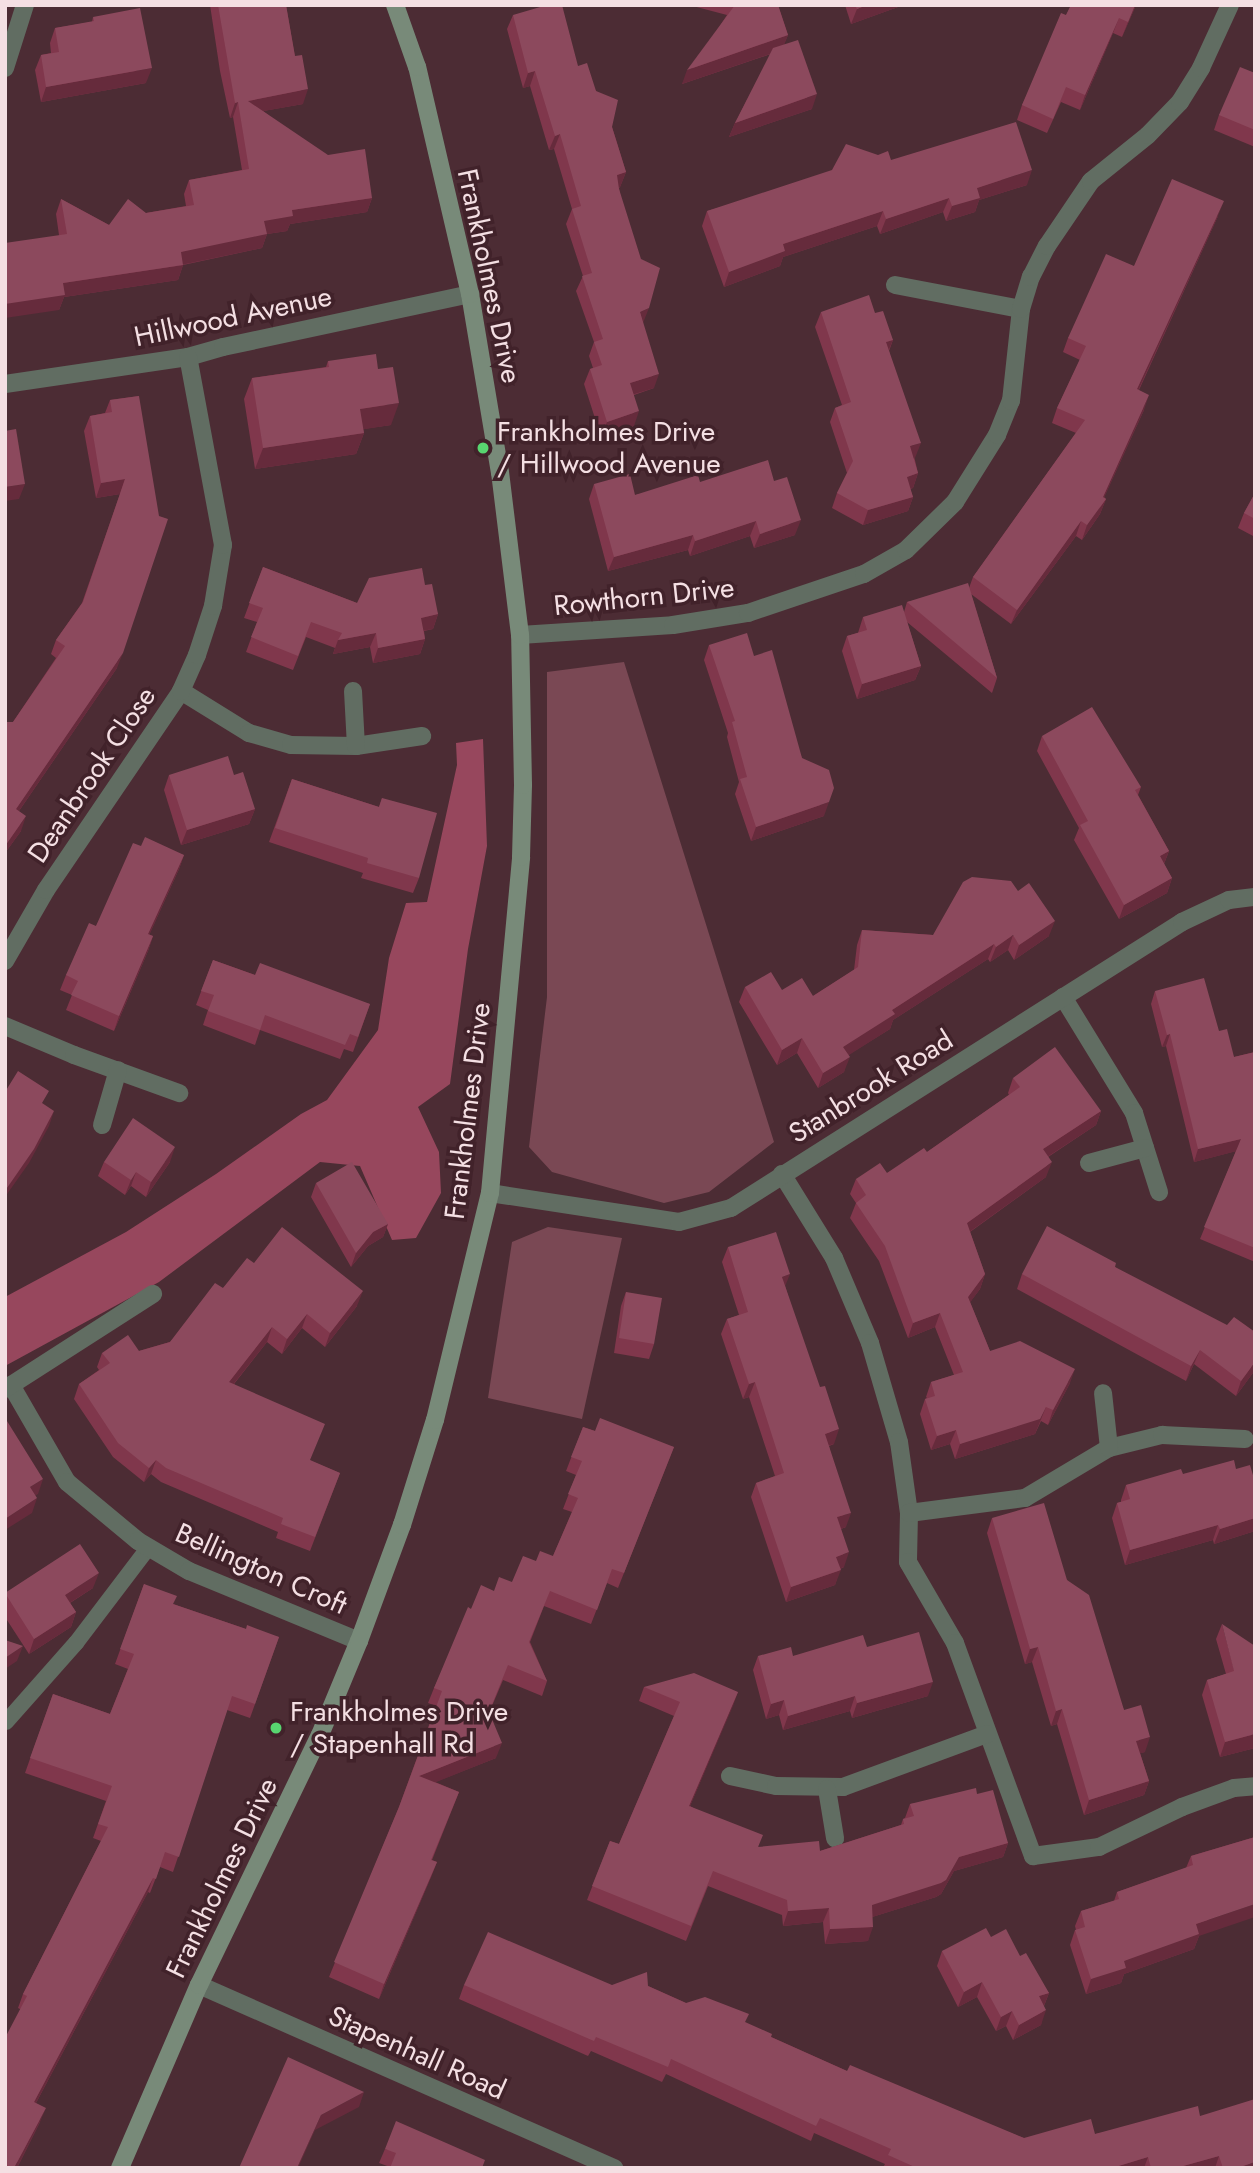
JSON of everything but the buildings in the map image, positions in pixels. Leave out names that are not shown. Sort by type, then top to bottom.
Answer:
[{"type":"street","points":[[5,68],[25,5]]},
{"type":"street","name":"Frankholmes Drive","points":[[120,2168],[199,1985],[320,1735],[359,1640],[402,1525],[435,1420],[490,1193],[521,857],[523,785],[520,635],[500,473],[470,294],[416,67],[395,5]]},
{"type":"street","name":"Rowthorn Drive","points":[[520,635],[673,625],[748,613],[864,574],[906,550],[955,502],[997,435],[1011,401],[1021,309],[1031,277],[1067,213],[1091,181],[1148,135],[1180,102],[1201,68],[1230,5]]},
{"type":"street","points":[[895,285],[1021,309]]},
{"type":"street","name":"Hillwood Avenue","points":[[5,384],[188,357],[223,346],[470,294]]},
{"type":"street","name":"Deanbrook Close","points":[[5,961],[46,890],[181,691],[198,656],[213,606],[223,545],[188,357]]},
{"type":"street","name":"Deanbrook Close","points":[[181,691],[248,733],[291,745],[356,746],[422,736]]},
{"type":"street","points":[[352,691],[356,746]]},
{"type":"street","name":"Stanbrook Road","points":[[490,1193],[679,1222],[731,1208],[1182,922],[1229,900],[1255,897]]},
{"type":"street","points":[[1063,997],[1134,1113],[1159,1192]]},
{"type":"street","points":[[5,1026],[74,1055],[179,1093]]},
{"type":"street","points":[[102,1125],[118,1070]]},
{"type":"street","points":[[1089,1163],[1145,1148]]},
{"type":"street","points":[[782,1174],[834,1258],[870,1343],[900,1442],[909,1513],[908,1562],[955,1643],[1033,1856],[1099,1847],[1182,1807],[1234,1788],[1255,1786]]},
{"type":"street","name":"Bellington Croft","points":[[153,1294],[8,1387],[67,1482],[148,1548],[189,1571],[359,1640]]},
{"type":"street","points":[[1103,1392],[1109,1448]]},
{"type":"street","points":[[909,1513],[1025,1499],[1109,1448],[1162,1435],[1245,1439]]},
{"type":"street","points":[[730,1776],[776,1786],[827,1789],[843,1787],[987,1734]]},
{"type":"street","points":[[827,1789],[835,1838]]},
{"type":"street","name":"Stapenhall Road","points":[[199,1985],[614,2168]]},
{"type":"lane","points":[[6,1722],[76,1643],[148,1548]]},
{"type":"shaded area","points":[[624,662],[774,1142],[709,1192],[664,1203],[552,1172],[529,1147],[547,997],[547,672]]},
{"type":"shaded area","points":[[483,739],[487,846],[468,949],[450,1084],[418,1107],[439,1152],[441,1193],[416,1238],[392,1240],[360,1166],[320,1162],[159,1282],[5,1366],[5,1297],[126,1232],[216,1174],[301,1114],[327,1100],[378,1030],[389,958],[406,903],[427,902],[457,765],[456,743]]},
{"type":"shaded area","points":[[548,1227],[622,1238],[582,1419],[488,1398],[512,1242]]},
{"type":"place","name":"Frankholmes Drive / Hillwood Avenue","points":[[483,448]]},
{"type":"place","name":"Frankholmes Drive / Stapenhall Rd","points":[[276,1728]]}]
